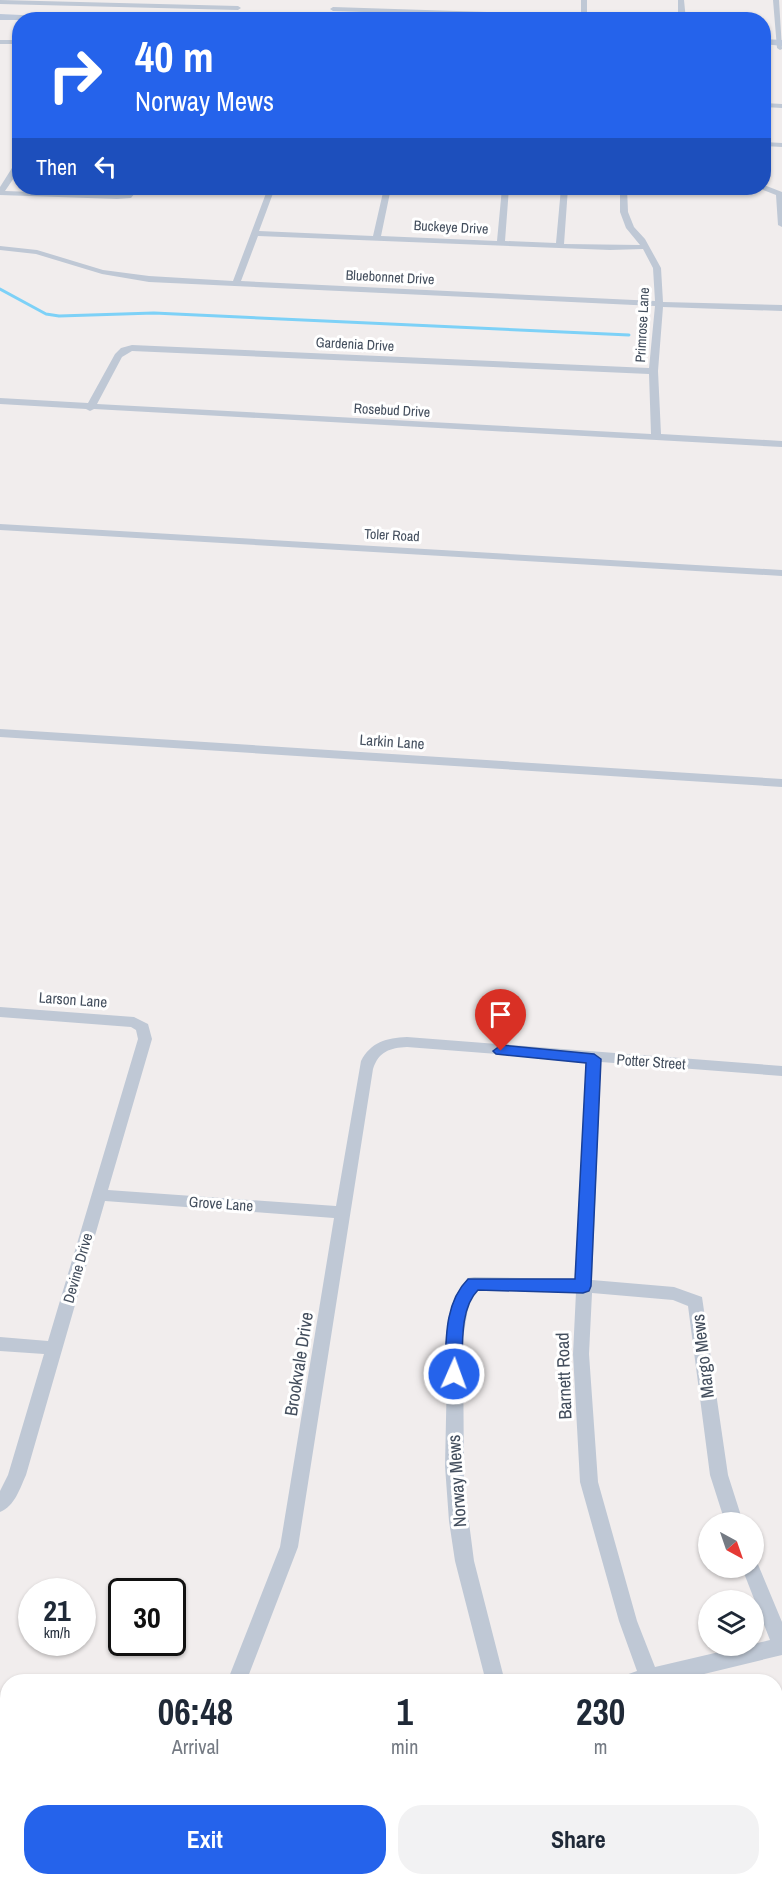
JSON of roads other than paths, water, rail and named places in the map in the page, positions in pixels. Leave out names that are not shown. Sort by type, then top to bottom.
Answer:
[{"type":"street","points":[[155,7],[159,0]]},
{"type":"street","points":[[0,2],[74,2],[236,11],[242,0]]},
{"type":"street","points":[[332,12],[337,0]]},
{"type":"street","points":[[776,0],[774,23],[781,45]]},
{"type":"street","points":[[333,9],[427,12]]},
{"type":"street","points":[[0,193],[12,174]]},
{"type":"street","points":[[771,190],[780,194],[782,225]]},
{"type":"street","points":[[48,195],[96,197],[129,195]]},
{"type":"street","points":[[236,283],[269,195]]},
{"type":"street","points":[[377,237],[386,195]]},
{"type":"street","points":[[501,243],[505,195]]},
{"type":"street","points":[[560,246],[564,195]]},
{"type":"street","name":"Primrose Lane","points":[[624,195],[624,212],[630,228],[645,247],[657,268],[659,304],[653,371],[656,437]]},
{"type":"street","name":"Buckeye Drive","points":[[255,233],[560,246],[645,247]]},
{"type":"street","name":"Bluebonnet Drive","points":[[0,248],[58,257],[124,277],[782,308]]},
{"type":"street","name":"Gardenia Drive","points":[[90,408],[118,356],[124,350],[140,347],[653,371]]},
{"type":"street","name":"Rosebud Drive","points":[[0,401],[90,408],[782,444]]},
{"type":"street","name":"Toler Road","points":[[0,527],[782,573]]},
{"type":"street","name":"Larkin Lane","points":[[0,733],[782,783]]},
{"type":"street","name":"Larson Lane","points":[[0,1012],[134,1022],[142,1028]]},
{"type":"street","name":"Devine Drive","points":[[0,1504],[8,1496],[17,1475],[145,1038],[142,1028]]},
{"type":"street","name":"Potter Street","points":[[377,1048],[389,1042],[407,1042],[594,1059],[782,1071]]},
{"type":"street","name":"Brookvale Drive","points":[[239,1674],[289,1547],[366,1069],[368,1058],[377,1048]]},
{"type":"street","name":"Barnett Road","points":[[594,1059],[581,1354],[589,1482],[641,1674]]},
{"type":"street","name":"Grove Lane","points":[[99,1195],[343,1213]]},
{"type":"street","name":"Norway Mews","points":[[494,1674],[483,1637],[458,1523],[452,1440],[457,1320],[463,1294],[474,1283],[583,1286]]},
{"type":"street","name":"Margo Mews","points":[[583,1286],[674,1294],[696,1302],[719,1475],[731,1512]]},
{"type":"street","points":[[0,1344],[54,1347]]},
{"type":"street","points":[[668,1674],[782,1646],[755,1578]]},
{"type":"waterway","points":[[0,289],[46,314],[59,316],[154,313],[629,335]]}]
